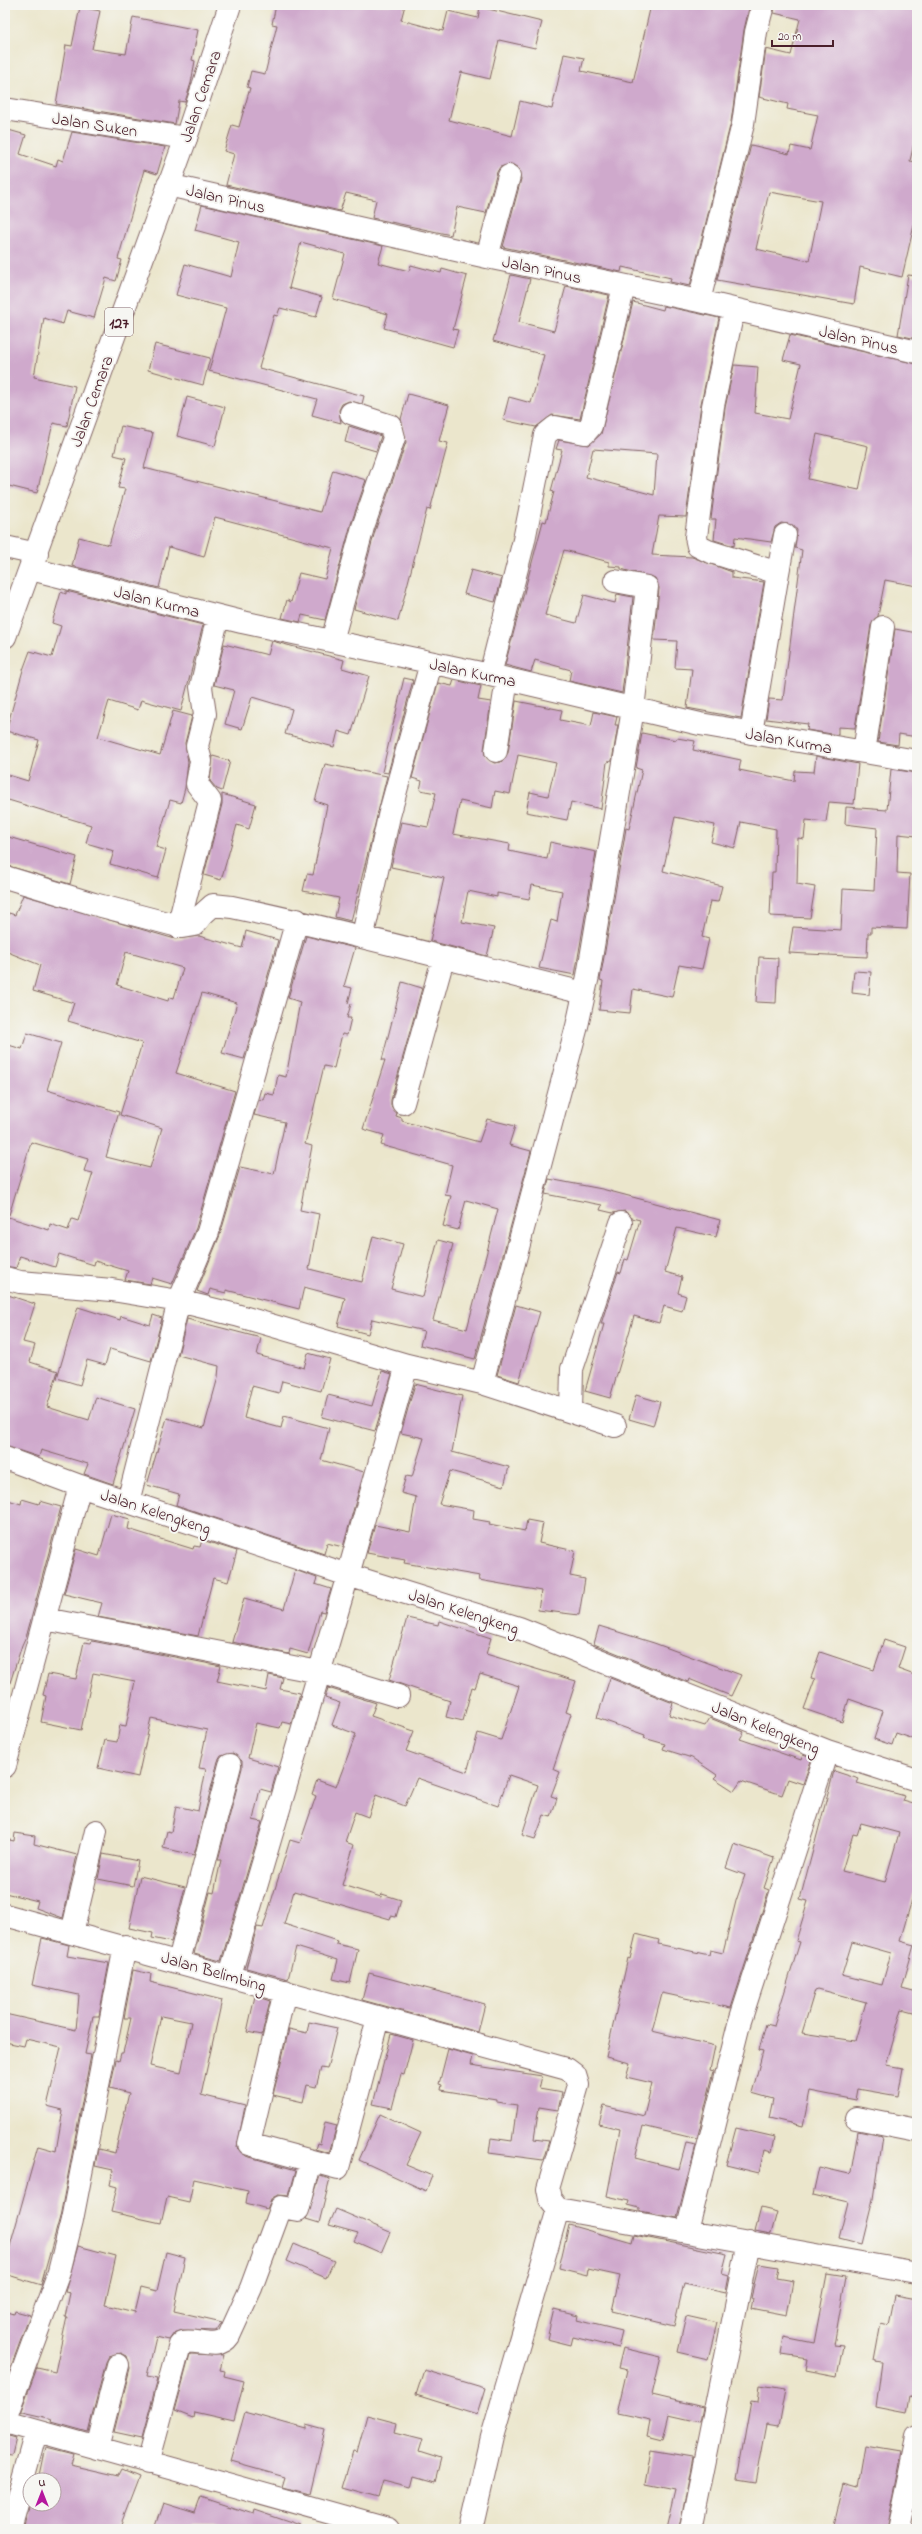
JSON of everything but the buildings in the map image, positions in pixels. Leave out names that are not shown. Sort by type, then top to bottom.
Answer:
[{"type":"street","name":"Jalan Cemara","points":[[5,637],[34,561],[186,138],[230,5]]},
{"type":"street","points":[[699,302],[742,124],[756,32],[763,5]]},
{"type":"street","name":"Jalan Suken","points":[[5,109],[186,138]]},
{"type":"street","points":[[487,257],[510,176]]},
{"type":"street","name":"Jalan Pinus","points":[[168,185],[487,257],[699,302],[917,352]]},
{"type":"street","points":[[496,751],[499,677],[545,435],[555,426],[585,433],[591,426],[624,286]]},
{"type":"street","points":[[733,311],[713,406],[696,537],[698,546],[708,551],[778,573]]},
{"type":"street","points":[[332,641],[363,527],[394,438],[391,426],[351,413]]},
{"type":"street","points":[[751,733],[785,535]]},
{"type":"street","name":"Jalan Kurma","points":[[5,548],[34,561],[218,616],[431,664],[499,677],[633,709],[751,733],[917,761]]},
{"type":"street","points":[[482,1383],[584,993],[633,709],[647,587],[615,582]]},
{"type":"street","points":[[178,926],[210,801],[197,784],[201,761],[197,746],[205,714],[201,687],[218,616]]},
{"type":"street","points":[[864,752],[883,627]]},
{"type":"street","points":[[363,935],[389,816],[431,664]]},
{"type":"street","points":[[5,877],[94,904],[178,926],[190,927],[194,925],[208,909],[218,904],[363,935],[443,959],[584,993]]},
{"type":"street","points":[[128,1502],[179,1301],[208,1232],[297,920]]},
{"type":"street","points":[[403,1103],[443,959]]},
{"type":"street","points":[[571,1410],[572,1368],[621,1223]]},
{"type":"street","points":[[5,1278],[20,1282],[112,1290],[179,1301],[236,1315],[407,1365],[482,1383],[571,1410],[615,1426]]},
{"type":"street","points":[[230,1975],[348,1575],[407,1365]]},
{"type":"street","name":"Jalan Kelengkeng","points":[[5,1458],[80,1486],[348,1575],[519,1628],[827,1751],[917,1780]]},
{"type":"street","points":[[5,1766],[80,1486]]},
{"type":"street","points":[[45,1619],[319,1672],[398,1696]]},
{"type":"street","points":[[687,2231],[739,2024],[827,1751]]},
{"type":"street","points":[[179,1961],[230,1765]]},
{"type":"street","points":[[72,1932],[96,1830]]},
{"type":"street","name":"Jalan Belimbing","points":[[5,1915],[125,1946],[423,2031],[567,2070],[575,2075],[578,2085],[548,2190],[550,2199],[558,2209]]},
{"type":"street","points":[[5,2419],[59,2272],[72,2220],[125,1946]]},
{"type":"street","points":[[285,1991],[249,2144],[338,2168],[378,2018]]},
{"type":"street","points":[[856,2118],[917,2130]]},
{"type":"street","points":[[154,2464],[180,2345],[183,2342],[189,2341],[217,2344],[226,2341],[251,2288],[281,2207],[298,2210],[311,2161]]},
{"type":"street","points":[[474,2517],[492,2437],[558,2209],[917,2273]]},
{"type":"street","points":[[691,2529],[749,2242]]},
{"type":"street","points":[[97,2448],[118,2365]]},
{"type":"street","points":[[5,2422],[186,2474],[388,2529]]},
{"type":"street","points":[[9,2529],[36,2432]]},
{"type":"street","points":[[898,2529],[910,2501],[917,2438]]}]
